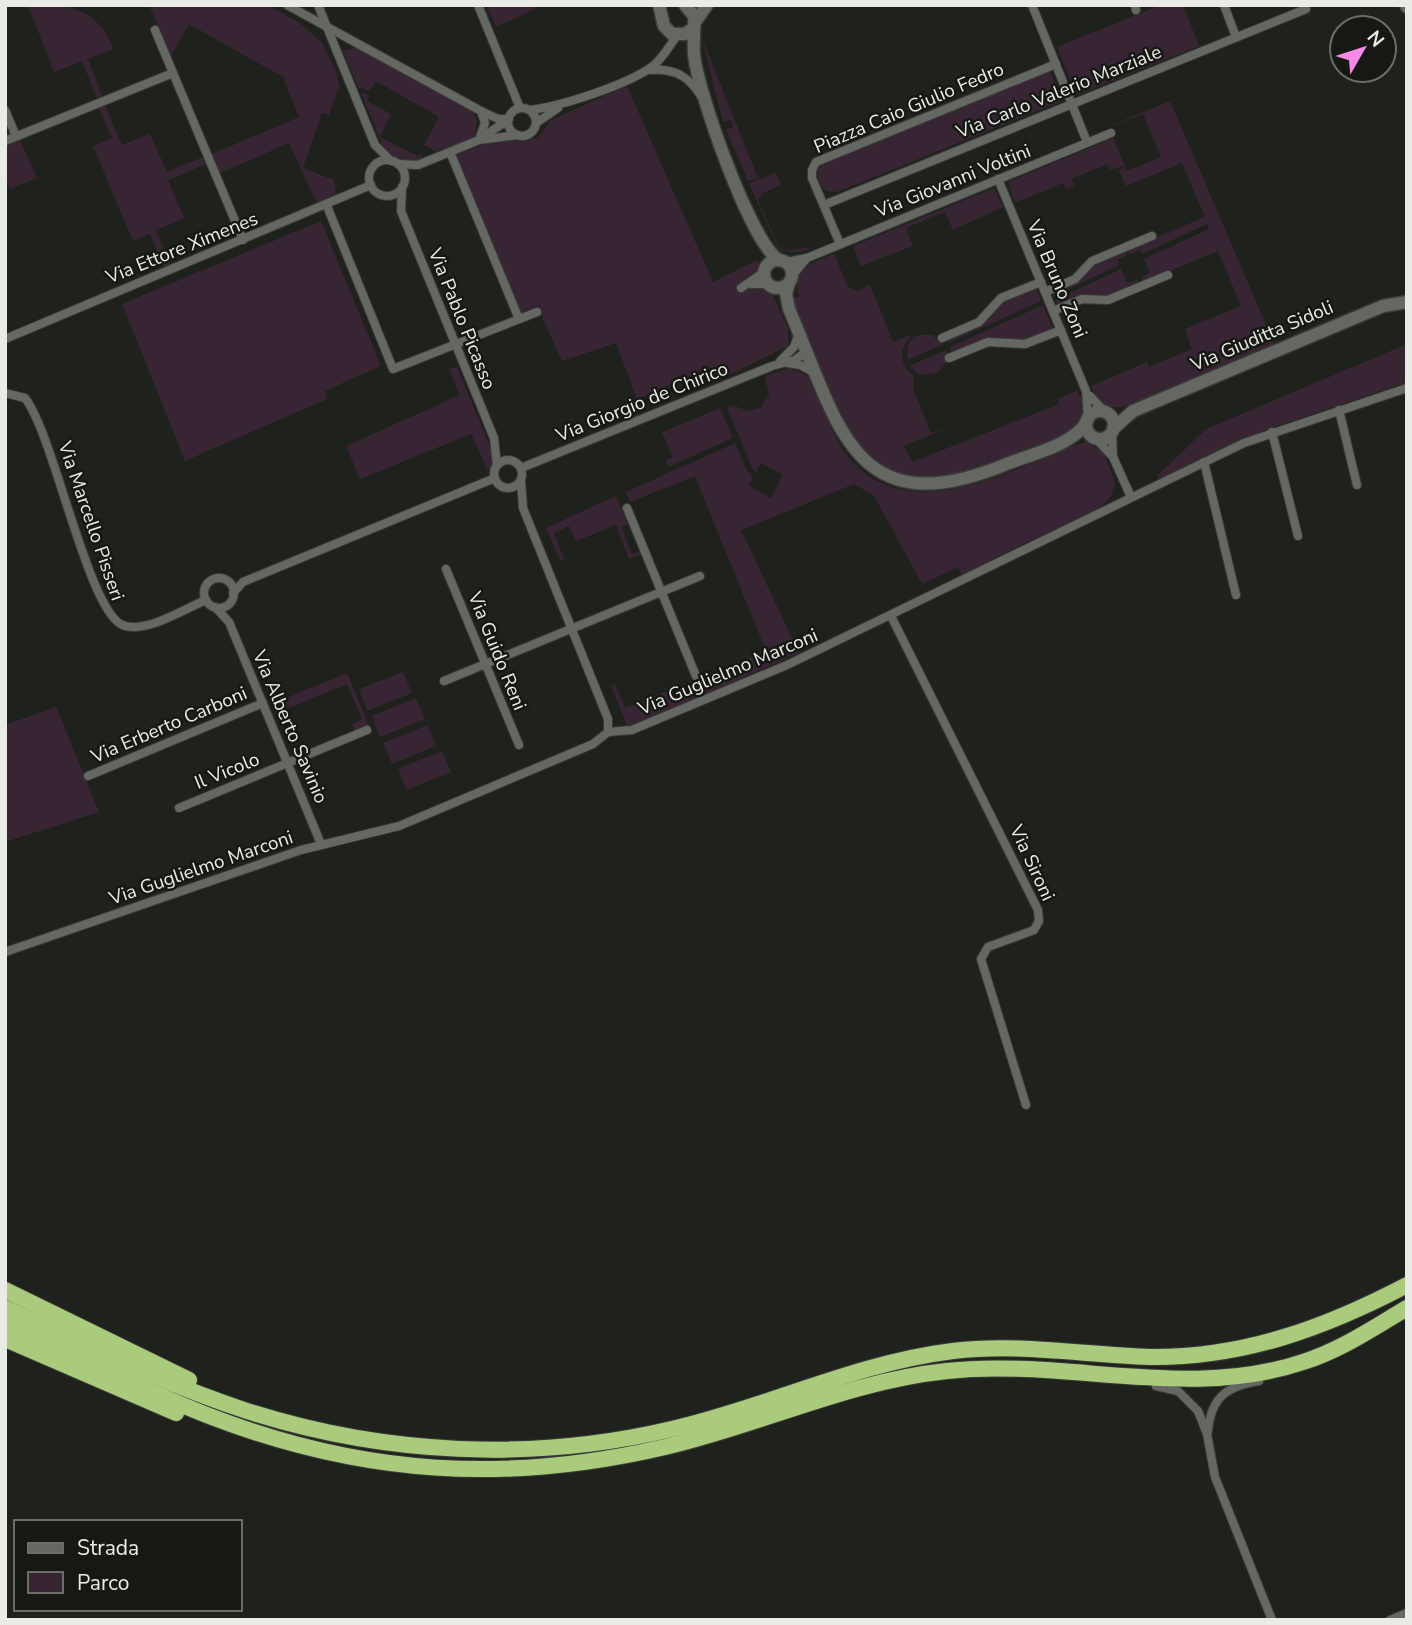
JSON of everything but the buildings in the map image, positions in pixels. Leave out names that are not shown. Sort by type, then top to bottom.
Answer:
[{"type":"highway","points":[[5,1308],[139,1369],[220,1401],[294,1424],[360,1438],[484,1450],[580,1445],[685,1426],[859,1370],[933,1353],[1020,1348],[1155,1357],[1232,1351],[1315,1328],[1407,1285]]},
{"type":"highway","points":[[5,1290],[200,1385],[360,1438]]},
{"type":"highway","points":[[5,1339],[153,1405],[276,1447],[326,1460],[490,1471],[591,1462],[705,1437],[861,1386],[947,1371],[1004,1368],[1127,1376],[1219,1378],[1284,1368],[1338,1348],[1407,1308]]},
{"type":"highway","points":[[5,1324],[169,1399],[232,1424],[315,1450],[398,1465]]},
{"type":"street","points":[[288,5],[481,111],[498,119],[509,119]]},
{"type":"street","points":[[478,5],[520,108]]},
{"type":"street","points":[[666,50],[662,16],[672,5]]},
{"type":"street","points":[[686,5],[693,12],[694,55],[718,142],[818,376],[855,452],[874,469],[900,480],[934,483],[965,479],[1067,439],[1104,438],[1113,430]]},
{"type":"street","points":[[479,140],[530,134],[536,123],[566,103],[645,70],[657,62],[678,36],[694,25],[707,5]]},
{"type":"street","points":[[1032,5],[1087,142]]},
{"type":"street","points":[[1224,5],[1236,37]]},
{"type":"street","name":"Via Pablo Picasso","points":[[321,6],[375,145],[394,162],[403,183],[401,212]]},
{"type":"street","name":"Via Carlo Valerio Marziale","points":[[824,205],[1305,7]]},
{"type":"street","points":[[662,16],[694,55]]},
{"type":"street","points":[[155,30],[243,240]]},
{"type":"street","points":[[337,51],[349,43],[363,44]]},
{"type":"street","name":"Piazza Caio Giulio Fedro","points":[[840,244],[812,176],[812,167],[819,160],[1056,64]]},
{"type":"street","points":[[645,70],[666,68],[680,74],[695,88],[710,115]]},
{"type":"street","points":[[5,141],[173,73]]},
{"type":"street","points":[[383,195],[393,194],[418,165],[479,140],[509,119],[514,110],[530,110],[566,103]]},
{"type":"street","points":[[5,110],[16,136]]},
{"type":"street","points":[[530,110],[536,123]]},
{"type":"street","points":[[479,140],[484,130],[481,111]]},
{"type":"street","points":[[509,119],[511,130],[517,135]]},
{"type":"street","name":"Via Giovanni Voltini","points":[[773,272],[1111,133]]},
{"type":"street","name":"Via Pablo Picasso","points":[[375,145],[369,176],[371,185],[401,212],[494,438],[497,465]]},
{"type":"street","points":[[450,152],[519,319]]},
{"type":"street","points":[[373,166],[381,161],[418,165]]},
{"type":"street","name":"Via Bruno Zoni","points":[[998,179],[1086,391],[1088,419]]},
{"type":"street","name":"Via Ettore Ximenes","points":[[5,338],[371,185]]},
{"type":"street","points":[[327,205],[393,369],[537,312]]},
{"type":"street","points":[[1045,292],[1075,279],[1092,261],[1152,236]]},
{"type":"street","name":"Via Giovanni Voltini","points":[[790,280],[807,258]]},
{"type":"street","points":[[773,272],[790,280]]},
{"type":"street","points":[[773,272],[790,280]]},
{"type":"street","points":[[741,288],[773,272]]},
{"type":"street","points":[[1053,311],[1082,299],[1108,300],[1168,275]]},
{"type":"street","points":[[788,308],[786,294],[790,280]]},
{"type":"street","points":[[942,338],[979,322],[1001,298],[1041,282]]},
{"type":"street","name":"Via Giuditta Sidoli","points":[[1105,413],[1133,411],[1387,305],[1407,302]]},
{"type":"street","points":[[949,358],[988,342],[1025,344],[1061,330]]},
{"type":"street","name":"Via Giorgio de Chirico","points":[[522,468],[775,365],[794,347],[799,333]]},
{"type":"street","points":[[775,365],[792,354],[807,351]]},
{"type":"street","points":[[775,365],[800,365],[818,376]]},
{"type":"street","name":"Via Guglielmo Marconi","points":[[5,952],[321,844],[399,826],[593,744],[608,732],[632,730],[787,665],[1204,462],[1272,432],[1407,388]]},
{"type":"street","name":"Via Bruno Zoni","points":[[1086,391],[1105,413]]},
{"type":"street","name":"Via Marcello Pisseri","points":[[5,393],[25,398],[41,425],[83,552],[106,612],[114,622],[138,627],[206,600],[204,590],[208,582],[217,578],[227,580]]},
{"type":"street","points":[[1339,410],[1357,485]]},
{"type":"street","name":"Via Giuditta Sidoli","points":[[1113,430],[1133,411]]},
{"type":"street","points":[[1067,439],[1097,412],[1105,413],[1113,420],[1113,457]]},
{"type":"street","points":[[1088,419],[1088,431],[1113,457],[1131,498]]},
{"type":"street","points":[[1272,432],[1298,536]]},
{"type":"street","name":"Via Pablo Picasso","points":[[494,438],[512,460]]},
{"type":"street","points":[[495,478],[497,465],[512,460],[522,468],[523,508],[608,719],[608,732]]},
{"type":"street","points":[[1204,462],[1236,595]]},
{"type":"street","points":[[495,478],[523,508]]},
{"type":"street","points":[[229,622],[233,593],[243,582],[495,478]]},
{"type":"street","points":[[503,487],[513,487],[521,481]]},
{"type":"street","points":[[626,508],[696,676]]},
{"type":"street","name":"Via Guido Reni","points":[[446,569],[519,746]]},
{"type":"street","points":[[444,681],[700,576]]},
{"type":"street","points":[[227,580],[243,582]]},
{"type":"street","points":[[227,580],[233,593]]},
{"type":"street","points":[[206,600],[229,622]]},
{"type":"street","points":[[215,607],[230,602]]},
{"type":"street","name":"Via Sironi","points":[[891,616],[1038,910],[1039,920],[1034,930],[988,947],[981,959],[1026,1105]]},
{"type":"street","name":"Via Alberto Savinio","points":[[229,622],[321,844]]},
{"type":"street","name":"Via Erberto Carboni","points":[[88,776],[262,703]]},
{"type":"street","name":"Il Vicolo","points":[[178,808],[367,730]]},
{"type":"street","points":[[1207,1434],[1212,1408],[1224,1391],[1237,1385],[1269,1378],[1284,1368]]},
{"type":"street","points":[[1127,1376],[1143,1383],[1172,1388],[1184,1395],[1198,1411],[1207,1434],[1215,1477],[1272,1620]]},
{"type":"street","points":[[1390,1620],[1407,1613]]},
{"type":"green space","points":[[28,5],[69,8],[80,11],[99,24],[114,49],[88,59],[102,96],[97,98],[82,61],[54,72]]},
{"type":"green space","points":[[149,5],[269,5],[301,24],[322,43],[337,74],[339,87],[329,115],[322,113],[303,168],[334,180],[336,196],[317,204],[289,143],[220,173],[212,154],[299,117],[283,77],[189,24],[171,56]]},
{"type":"green space","points":[[533,5],[535,9],[496,27],[487,7]]},
{"type":"green space","points":[[1161,5],[1183,5],[1199,46],[1077,95],[1057,47]]},
{"type":"green space","points":[[701,36],[758,178],[748,181],[726,130],[733,127],[731,120],[723,122]]},
{"type":"green space","points":[[357,47],[472,110],[477,121],[475,138],[436,151],[424,145],[439,117],[376,81],[369,91],[358,87],[343,51]]},
{"type":"green space","points":[[1050,71],[1062,101],[837,192],[826,191],[819,182],[817,170],[825,162]]},
{"type":"green space","points":[[627,86],[713,282],[757,260],[788,329],[788,346],[711,384],[706,370],[637,399],[616,343],[562,361],[537,306],[520,313],[456,155],[485,144],[537,138],[551,120]]},
{"type":"green space","points":[[362,92],[369,96],[367,101],[391,114],[380,137],[419,157],[421,153],[422,159],[409,163],[387,156]]},
{"type":"green space","points":[[1170,101],[1275,346],[1134,406],[1108,407],[1099,401],[1091,386],[1147,362],[1149,367],[1192,349],[1185,329],[1241,306],[1218,251],[1143,282],[1141,277],[1150,273],[1144,259],[1209,229],[1207,224],[1142,254],[1140,250],[1130,254],[1128,249],[1205,217],[1182,163],[1126,186],[1119,170],[1125,167],[1127,171],[1161,157],[1143,114],[1097,131]]},
{"type":"green space","points":[[105,106],[122,145],[150,134],[167,172],[203,157],[206,164],[168,180],[184,218],[156,230],[170,265],[164,268],[150,234],[133,241],[93,146],[112,138],[99,108]]},
{"type":"green space","points":[[1113,138],[1125,166],[1110,170],[1107,164],[1072,179],[1074,186],[1066,189],[1063,183],[1015,203],[1008,182]]},
{"type":"green space","points":[[20,140],[37,178],[10,189],[5,174],[5,146]]},
{"type":"green space","points":[[776,173],[781,185],[763,193],[758,200],[779,247],[787,251],[810,249],[794,252],[786,251],[778,248],[749,183]]},
{"type":"green space","points":[[994,188],[1003,207],[953,230],[945,212],[906,228],[913,246],[861,266],[853,246]]},
{"type":"green space","points":[[321,221],[381,366],[325,391],[327,399],[185,461],[122,304]]},
{"type":"green space","points":[[1125,251],[1127,256],[1117,260],[1119,265],[1054,296],[1052,292],[1094,264]]},
{"type":"green space","points":[[834,254],[848,287],[856,291],[870,285],[893,342],[913,334],[905,344],[903,361],[914,376],[913,389],[931,433],[946,429],[904,446],[912,462],[1059,404],[1057,399],[1077,391],[1085,403],[1085,417],[1073,431],[997,464],[953,477],[909,477],[874,464],[850,438],[790,300],[799,296],[798,279],[805,268]]},
{"type":"green space","points":[[1121,269],[1127,283],[1138,279],[1140,283],[1107,297],[1057,305],[1055,300]]},
{"type":"green space","points":[[1036,287],[1041,301],[948,343],[946,340],[982,325],[1004,300]]},
{"type":"green space","points":[[1043,305],[1053,329],[1024,341],[986,338],[951,353],[950,347]]},
{"type":"green space","points":[[918,335],[932,335],[944,344],[907,360],[908,344]]},
{"type":"green space","points":[[1407,344],[1407,382],[1263,431],[1159,481],[1157,476],[1206,429]]},
{"type":"green space","points":[[947,350],[946,363],[937,373],[920,375],[909,366]]},
{"type":"green space","points":[[457,367],[495,459],[488,471],[471,434],[360,479],[346,446],[460,395],[449,369]]},
{"type":"green space","points":[[789,368],[808,376],[836,438],[848,457],[872,478],[899,489],[927,492],[957,488],[988,480],[1087,442],[1104,453],[1115,483],[1111,496],[1100,508],[996,557],[963,577],[958,567],[922,584],[874,496],[854,484],[741,530],[799,653],[642,723],[627,726],[611,685],[615,684],[625,708],[766,651],[695,476],[630,502],[626,492],[735,443],[747,471],[753,477],[749,486],[771,498],[783,475],[761,463],[756,472],[752,468],[727,407],[732,405],[748,411],[760,408],[769,395],[765,376]]},
{"type":"green space","points":[[720,408],[733,438],[668,467],[666,460],[673,457],[662,432]]},
{"type":"green space","points":[[616,496],[628,524],[621,527],[632,554],[639,552],[640,555],[629,559],[616,525],[576,541],[569,526],[554,533],[564,559],[560,561],[546,528]]},
{"type":"green space","points":[[403,672],[412,693],[367,711],[359,689]]},
{"type":"green space","points":[[347,673],[369,726],[355,732],[352,724],[362,719],[347,684],[276,713],[272,704]]},
{"type":"green space","points":[[416,698],[425,719],[380,737],[372,716]]},
{"type":"green space","points":[[56,707],[99,812],[5,842],[5,725]]},
{"type":"green space","points":[[428,725],[436,746],[392,764],[383,743]]},
{"type":"green space","points":[[442,751],[451,772],[406,790],[398,769]]}]
